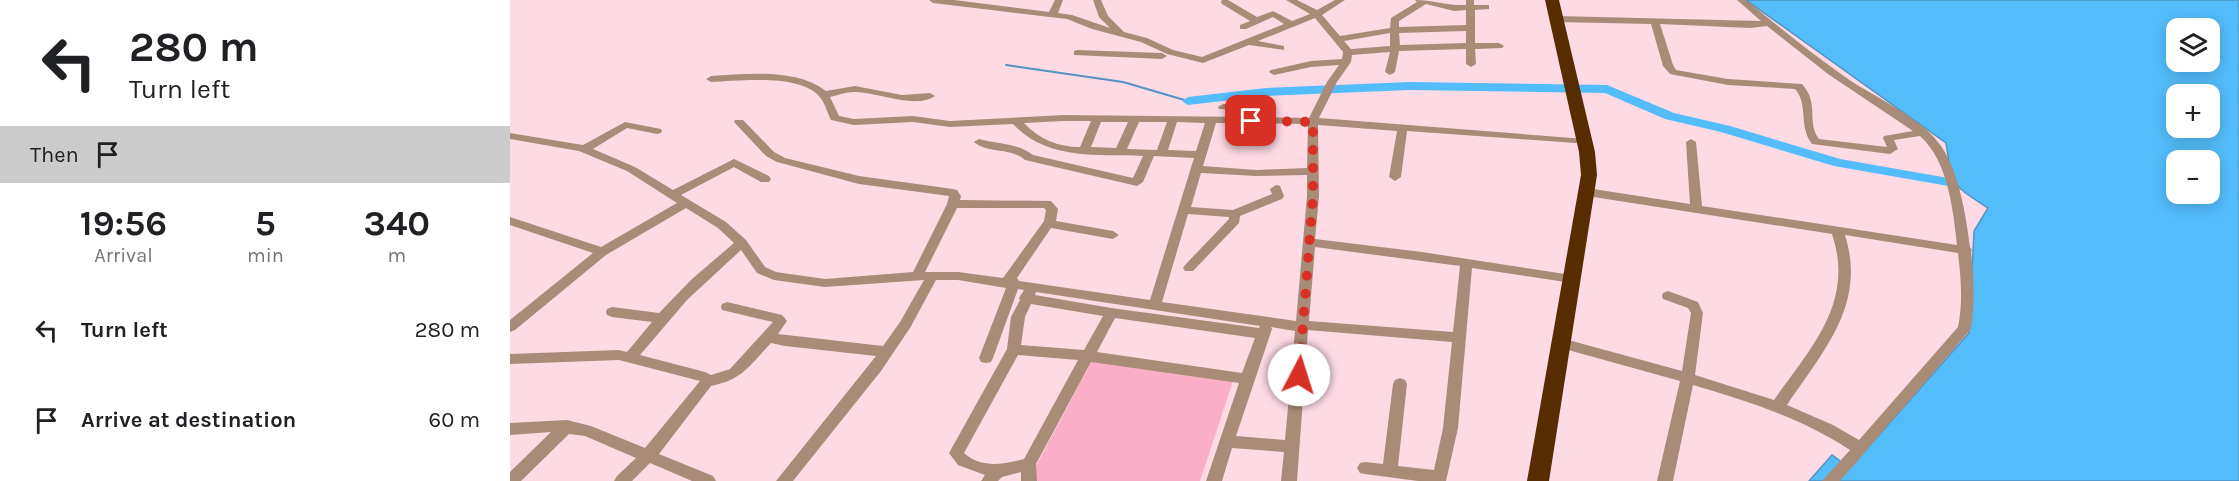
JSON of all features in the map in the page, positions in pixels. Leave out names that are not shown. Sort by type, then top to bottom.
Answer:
[{"type":"highway","points":[[1538,481],[1587,192],[1589,162],[1552,0]]},
{"type":"street","points":[[933,0],[1021,5],[1121,33]]},
{"type":"street","points":[[1053,14],[1059,0]]},
{"type":"street","points":[[1097,0],[1107,22],[1121,33],[1162,56]]},
{"type":"street","points":[[1290,0],[1317,14],[1340,39],[1347,57]]},
{"type":"street","points":[[1077,52],[1203,60],[1317,14],[1341,0]]},
{"type":"street","points":[[1390,72],[1395,49],[1393,30],[1396,17],[1423,0],[1444,6],[1470,4],[1486,7]]},
{"type":"street","points":[[1741,0],[1842,79],[1937,147],[1946,166],[1966,250],[1969,309],[1964,329],[1830,481]]},
{"type":"street","points":[[1225,2],[1257,21]]},
{"type":"street","points":[[1470,4],[1471,64]]},
{"type":"street","points":[[1243,27],[1273,14],[1291,24]]},
{"type":"street","points":[[1557,19],[1750,25],[1769,23]]},
{"type":"street","points":[[1655,21],[1668,66],[1673,72],[1712,81],[1801,87],[1808,101],[1810,134],[1816,142],[1890,151],[1893,149],[1888,138],[1920,133]]},
{"type":"street","points":[[1340,39],[1393,30],[1470,28]]},
{"type":"street","points":[[1250,42],[1281,48]]},
{"type":"street","points":[[1274,72],[1395,49],[1499,46]]},
{"type":"street","points":[[1289,481],[1303,326],[1313,171],[1313,122],[1347,57]]},
{"type":"street","points":[[711,78],[784,79],[815,88],[823,95],[835,118],[842,121],[867,123],[913,119],[950,124],[1097,119],[1313,122],[1585,142]]},
{"type":"street","points":[[823,95],[855,89],[902,98],[930,96]]},
{"type":"street","points":[[1223,107],[1255,107],[1251,121]]},
{"type":"street","points":[[1084,150],[1097,119]]},
{"type":"street","points":[[1120,152],[1134,119]]},
{"type":"street","points":[[978,142],[986,146],[1022,150],[1029,158],[1137,182],[1156,153],[1173,120]]},
{"type":"street","points":[[1016,121],[1028,133],[1050,146],[1064,150],[1201,155]]},
{"type":"street","points":[[1155,305],[1211,121]]},
{"type":"street","points":[[739,122],[770,154],[781,160],[859,180],[947,191],[955,196],[917,276]]},
{"type":"street","points":[[584,148],[625,126],[657,131]]},
{"type":"street","points":[[1395,177],[1402,129]]},
{"type":"street","points":[[510,136],[584,148],[631,169],[722,225],[742,243],[761,270],[774,276],[797,281],[846,282],[933,275],[1011,282],[1155,305],[1265,328]]},
{"type":"street","points":[[1691,142],[1696,209]]},
{"type":"street","points":[[673,194],[734,162],[765,179]]},
{"type":"street","points":[[1197,169],[1256,173],[1313,171]]},
{"type":"street","points":[[1184,210],[1234,214],[1278,196],[1276,189]]},
{"type":"street","points":[[1587,192],[1966,250]]},
{"type":"street","points":[[510,327],[602,252],[687,202]]},
{"type":"street","points":[[953,204],[1047,204],[1052,208],[1053,213],[1047,224],[1011,282],[986,358]]},
{"type":"street","points":[[1189,268],[1235,220],[1234,214]]},
{"type":"street","points":[[510,221],[602,252]]},
{"type":"street","points":[[1047,224],[1081,227],[1089,232],[1113,235]]},
{"type":"street","points":[[1778,406],[1826,333],[1840,305],[1846,282],[1846,264],[1837,230]]},
{"type":"street","points":[[631,357],[661,318],[711,268],[742,243]]},
{"type":"street","points":[[1308,243],[1572,279]]},
{"type":"street","points":[[1365,468],[1438,479],[1448,435],[1459,338],[1461,295],[1467,263]]},
{"type":"street","points":[[784,481],[835,420],[886,352],[905,325],[933,275]]},
{"type":"street","points":[[1029,464],[993,477],[958,458],[956,453],[1014,349],[1018,317],[1033,285]]},
{"type":"street","points":[[1665,481],[1688,378],[1697,313],[1694,305],[1668,297]]},
{"type":"street","points":[[1025,298],[1111,313],[1265,328],[1303,326],[1459,338]]},
{"type":"street","points":[[622,481],[648,456],[706,381],[725,378],[735,373],[780,321],[777,318],[727,308]]},
{"type":"street","points":[[612,312],[661,318]]},
{"type":"street","points":[[1029,481],[1029,464],[1111,313]]},
{"type":"street","points":[[1214,481],[1265,328]]},
{"type":"street","points":[[768,337],[785,341],[886,352]]},
{"type":"street","points":[[1562,343],[1778,406],[1813,421],[1860,449]]},
{"type":"street","points":[[1014,349],[1087,356],[1248,379]]},
{"type":"street","points":[[510,358],[609,354],[631,357],[693,373],[705,377],[706,381]]},
{"type":"street","points":[[1390,471],[1400,384]]},
{"type":"street","points":[[511,481],[567,426]]},
{"type":"street","points":[[510,429],[567,426],[586,430],[708,481]]},
{"type":"street","points":[[1228,442],[1293,447]]},
{"type":"shaded area","points":[[1092,361],[1233,381],[1200,481],[1028,481]]},
{"type":"water","points":[[1746,0],[2239,0],[2239,481],[1809,481],[1832,455],[1850,468],[1969,333],[1974,231],[1988,208],[1960,188],[1950,168],[1946,143]]},
{"type":"waterway","points":[[1006,65],[1123,82],[1188,101]]},
{"type":"waterway","points":[[1188,101],[1266,92],[1409,86],[1607,89],[1670,116],[1725,129],[1839,163],[1954,183]]},
{"type":"route","points":[[1251,121],[1313,122],[1313,196],[1299,375]]}]
